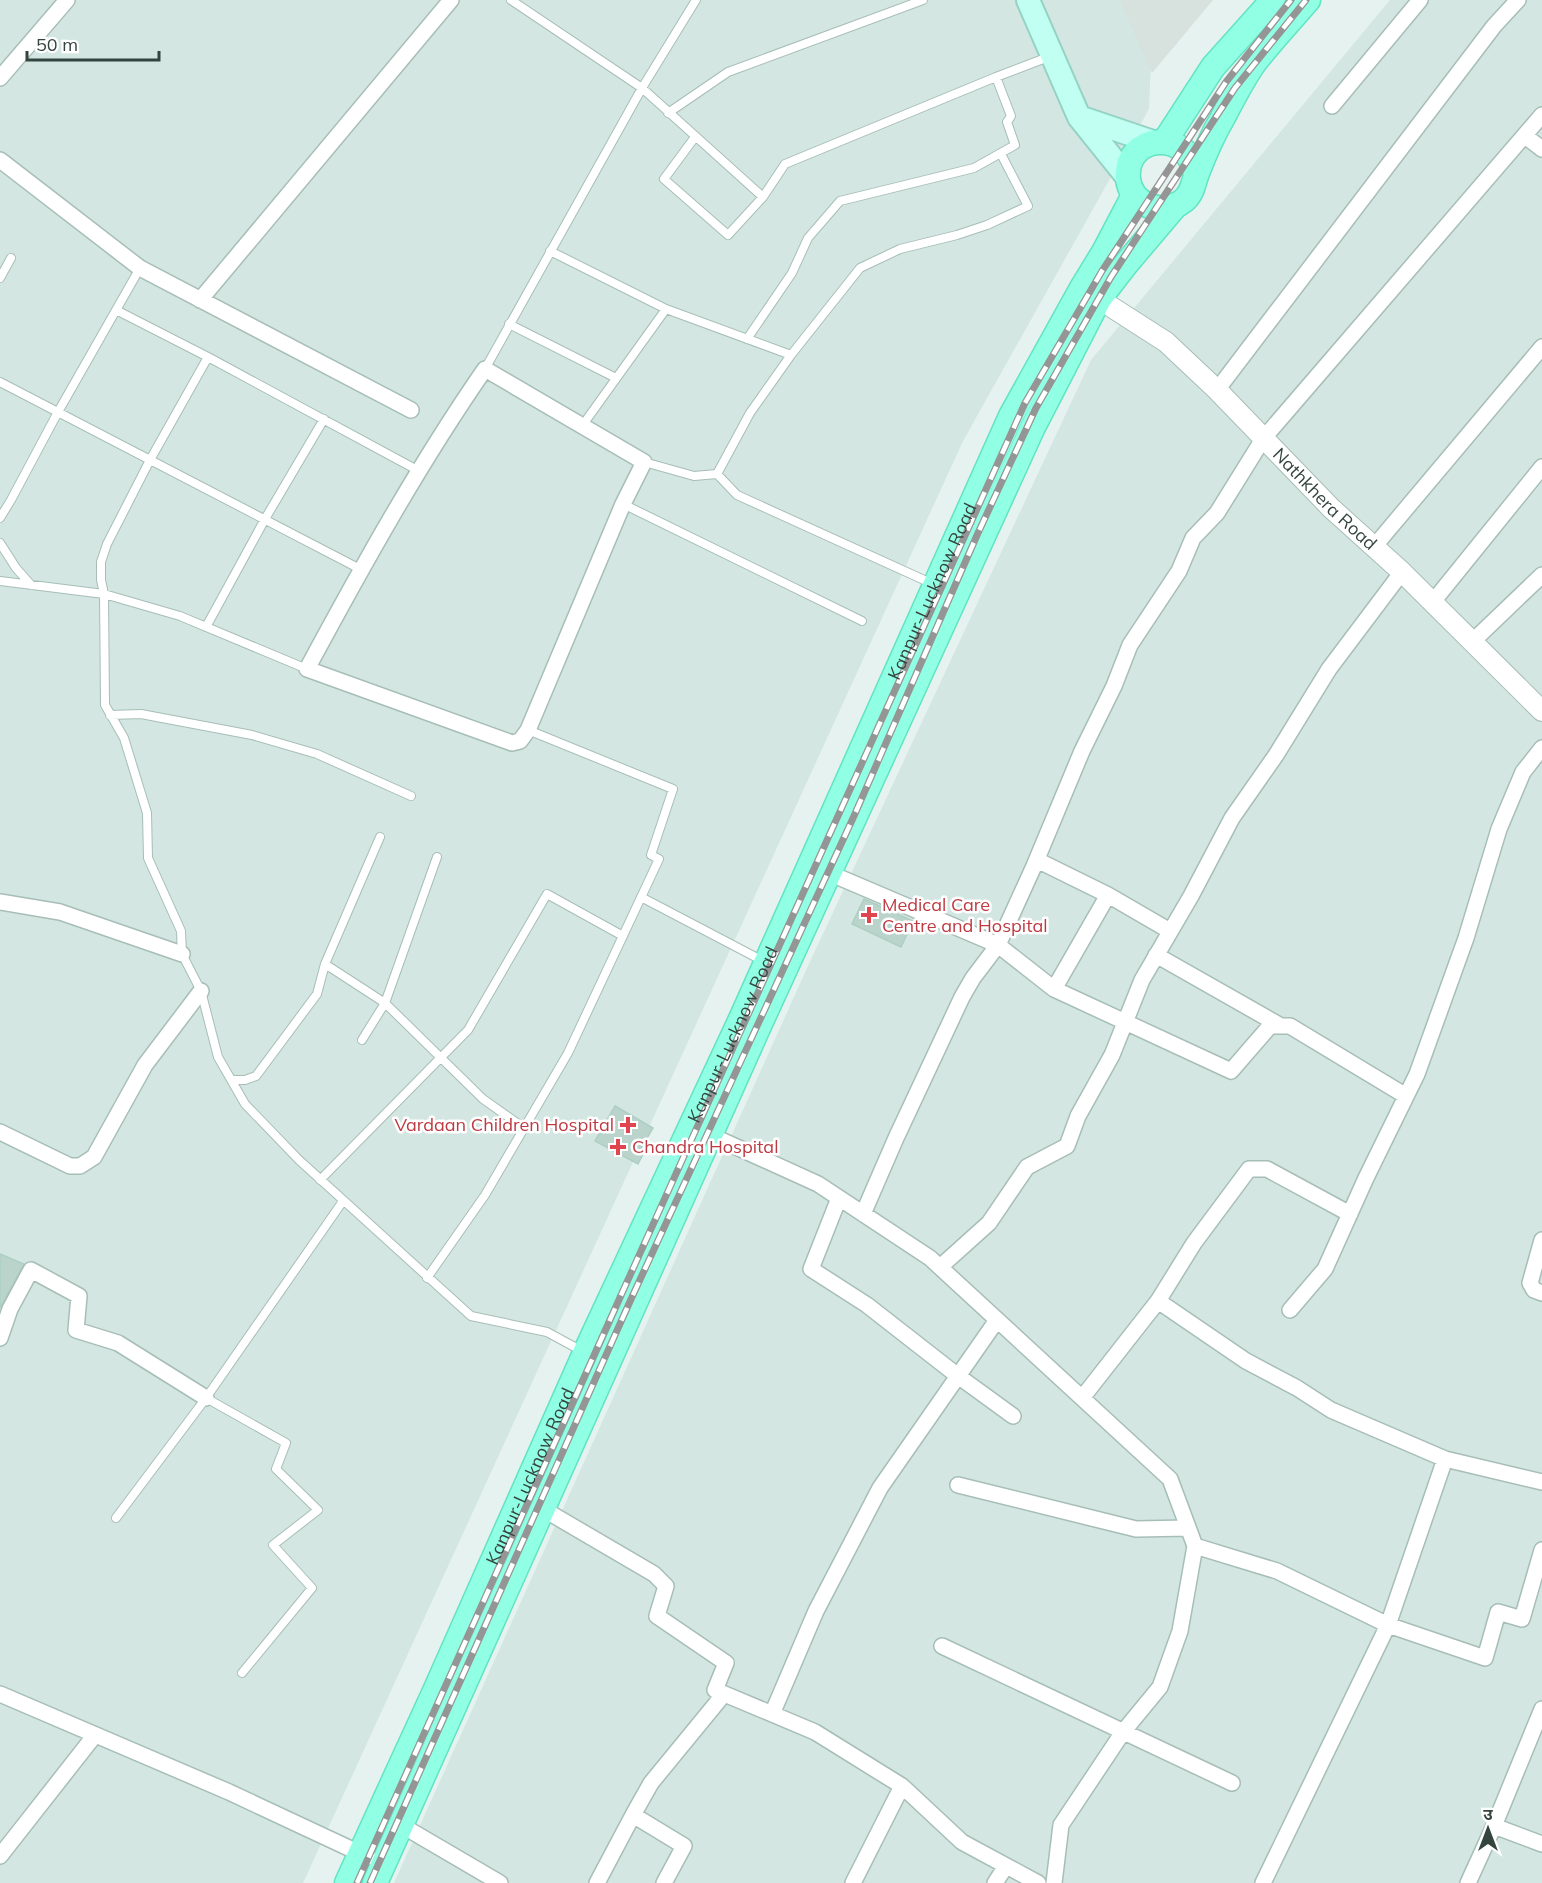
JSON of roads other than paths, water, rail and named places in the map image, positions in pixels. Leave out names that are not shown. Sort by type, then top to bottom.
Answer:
[{"type":"main road","points":[[1028,0],[1080,117],[1131,186],[1149,206],[1167,208],[1183,202],[1192,190],[1221,121],[1253,64],[1308,0]]},
{"type":"main road","points":[[1131,186],[1129,166],[1134,155],[1142,147],[1159,142],[1213,67],[1273,0]]},
{"type":"main road","points":[[1080,117],[1159,142],[1175,144],[1190,156],[1196,176]]},
{"type":"main road","name":"Kanpur-Lucknow Road","points":[[347,1883],[440,1680],[597,1358],[710,1135],[829,873],[905,678],[934,585],[1011,416],[1104,252],[1131,186]]},
{"type":"main road","name":"Kanpur-Lucknow Road","points":[[379,1874],[543,1509],[597,1358],[766,962],[905,678],[1100,299],[1126,264],[1176,206]]},
{"type":"street","points":[[0,78],[67,0]]},
{"type":"street","points":[[200,300],[451,0]]},
{"type":"street","points":[[1332,106],[1420,0]]},
{"type":"street","points":[[1217,390],[1494,26],[1518,0]]},
{"type":"street","points":[[863,1214],[962,997],[998,945],[1037,860],[1082,751],[1114,686],[1130,645],[1179,572],[1193,538],[1217,513],[1263,439],[1542,115]]},
{"type":"street","points":[[1525,136],[1542,149]]},
{"type":"street","points":[[0,160],[140,268],[411,410]]},
{"type":"street","name":"Nathkhera Road","points":[[1100,299],[1166,342],[1217,390],[1373,548],[1402,572],[1542,711]]},
{"type":"street","points":[[1373,548],[1542,346]]},
{"type":"street","points":[[485,369],[582,426],[644,462],[623,504],[528,730],[520,741],[512,743],[307,669],[419,471],[485,369]]},
{"type":"street","points":[[1432,603],[1542,467]]},
{"type":"street","points":[[939,1267],[989,1223],[1027,1167],[1067,1146],[1078,1116],[1112,1055],[1142,980],[1191,896],[1232,818],[1276,755],[1329,669],[1402,572]]},
{"type":"street","points":[[1472,642],[1542,575]]},
{"type":"street","points":[[1290,1310],[1325,1269],[1417,1074],[1466,938],[1499,829],[1523,772],[1542,748]]},
{"type":"street","points":[[1037,860],[1108,895],[1170,931]]},
{"type":"street","points":[[829,873],[998,945],[1054,989],[1231,1071],[1270,1026],[1290,1026],[1406,1096]]},
{"type":"street","points":[[1054,989],[1108,895]]},
{"type":"street","points":[[0,902],[60,912],[182,954]]},
{"type":"street","points":[[1156,955],[1281,1026]]},
{"type":"street","points":[[2,1138],[70,1167],[80,1167],[94,1157],[145,1065],[201,991]]},
{"type":"street","points":[[710,1135],[818,1184],[930,1258],[1170,1479],[1195,1546],[1180,1631],[1160,1687],[1123,1732],[1061,1825],[1054,1883]]},
{"type":"street","points":[[1082,1398],[1158,1301],[1194,1243],[1249,1169],[1267,1169],[1350,1214]]},
{"type":"street","points":[[839,1198],[811,1269],[867,1305],[1013,1416]]},
{"type":"street","points":[[1542,1240],[1530,1283],[1534,1290],[1542,1293]]},
{"type":"street","points":[[0,1338],[5,1307],[31,1270],[79,1296],[76,1330],[118,1343],[206,1398]]},
{"type":"street","points":[[1158,1301],[1246,1361],[1297,1388],[1330,1410],[1445,1460],[1542,1482]]},
{"type":"street","points":[[772,1714],[816,1611],[880,1488],[997,1320]]},
{"type":"street","points":[[1263,1883],[1388,1625],[1445,1460]]},
{"type":"street","points":[[958,1485],[1136,1529],[1188,1528]]},
{"type":"street","points":[[543,1509],[654,1574],[666,1586],[657,1616],[726,1663],[714,1690],[815,1732],[902,1786],[962,1842],[1038,1883]]},
{"type":"street","points":[[1195,1546],[1277,1572],[1388,1625],[1485,1658],[1498,1612],[1522,1619],[1542,1550]]},
{"type":"street","points":[[942,1646],[1232,1783]]},
{"type":"street","points":[[0,1694],[229,1792],[361,1852],[379,1874]]},
{"type":"street","points":[[597,1883],[651,1783],[724,1694]]},
{"type":"street","points":[[1468,1883],[1542,1709]]},
{"type":"street","points":[[0,1856],[95,1735]]},
{"type":"street","points":[[853,1883],[902,1786]]},
{"type":"street","points":[[633,1815],[684,1846],[664,1883]]},
{"type":"street","points":[[401,1825],[500,1883]]},
{"type":"street","points":[[1494,1826],[1542,1844]]},
{"type":"street","points":[[995,1883],[1006,1866]]},
{"type":"lane","points":[[511,0],[642,88],[763,197]]},
{"type":"lane","points":[[485,369],[642,88],[696,0]]},
{"type":"lane","points":[[668,113],[728,72],[923,0]]},
{"type":"lane","points":[[695,137],[664,179],[728,234],[763,197],[785,164],[1053,55]]},
{"type":"lane","points":[[747,339],[792,273],[808,238],[840,201],[975,168],[1015,145],[1007,122],[1011,116],[996,77]]},
{"type":"lane","points":[[717,474],[750,413],[791,355],[860,268],[900,249],[987,225],[1028,206],[1000,154]]},
{"type":"lane","points":[[550,251],[666,309],[791,355]]},
{"type":"lane","points":[[0,278],[11,258]]},
{"type":"lane","points":[[0,518],[140,268]]},
{"type":"lane","points":[[582,426],[666,309]]},
{"type":"lane","points":[[116,310],[419,471]]},
{"type":"lane","points":[[509,324],[616,378]]},
{"type":"lane","points":[[208,357],[150,460],[104,553],[101,562],[101,580],[104,594],[105,705],[124,738],[147,813],[148,858],[181,931],[182,954],[201,991],[218,1057],[245,1104],[299,1160],[471,1316],[547,1332],[597,1358]]},
{"type":"lane","points":[[0,382],[362,570]]},
{"type":"lane","points":[[206,627],[265,519],[324,419]]},
{"type":"lane","points":[[644,462],[694,476],[717,474]]},
{"type":"lane","points":[[717,474],[737,495],[934,585]]},
{"type":"lane","points":[[623,504],[862,621]]},
{"type":"lane","points":[[0,543],[16,568],[31,585]]},
{"type":"lane","points":[[0,581],[104,594],[180,616],[307,669]]},
{"type":"lane","points":[[110,715],[141,714],[252,735],[317,754],[411,796]]},
{"type":"lane","points":[[427,1278],[485,1195],[568,1053],[659,860],[651,855],[673,789],[528,730]]},
{"type":"lane","points":[[232,1080],[245,1080],[256,1076],[317,994],[325,964],[380,837]]},
{"type":"lane","points":[[362,1040],[385,1003],[437,857]]},
{"type":"lane","points":[[320,1180],[468,1030],[547,894],[623,936]]},
{"type":"lane","points":[[641,897],[766,962]]},
{"type":"lane","points":[[325,964],[385,1003],[483,1099],[524,1128]]},
{"type":"lane","points":[[116,1518],[206,1398],[343,1201]]},
{"type":"lane","points":[[206,1398],[286,1443],[276,1468],[318,1510],[273,1545],[312,1588],[242,1673]]},
{"type":"railway","points":[[357,1883],[1025,403],[1102,271],[1226,82],[1291,0]]},
{"type":"railway","points":[[370,1883],[632,1297],[854,816],[978,533],[1036,408],[1111,277],[1235,88],[1306,0]]},
{"type":"place","name":"Medical Care Centre and Hospital","points":[[869,915]]},
{"type":"place","name":"Vardaan Children Hospital","points":[[628,1125]]},
{"type":"place","name":"Chandra Hospital","points":[[618,1147]]}]
